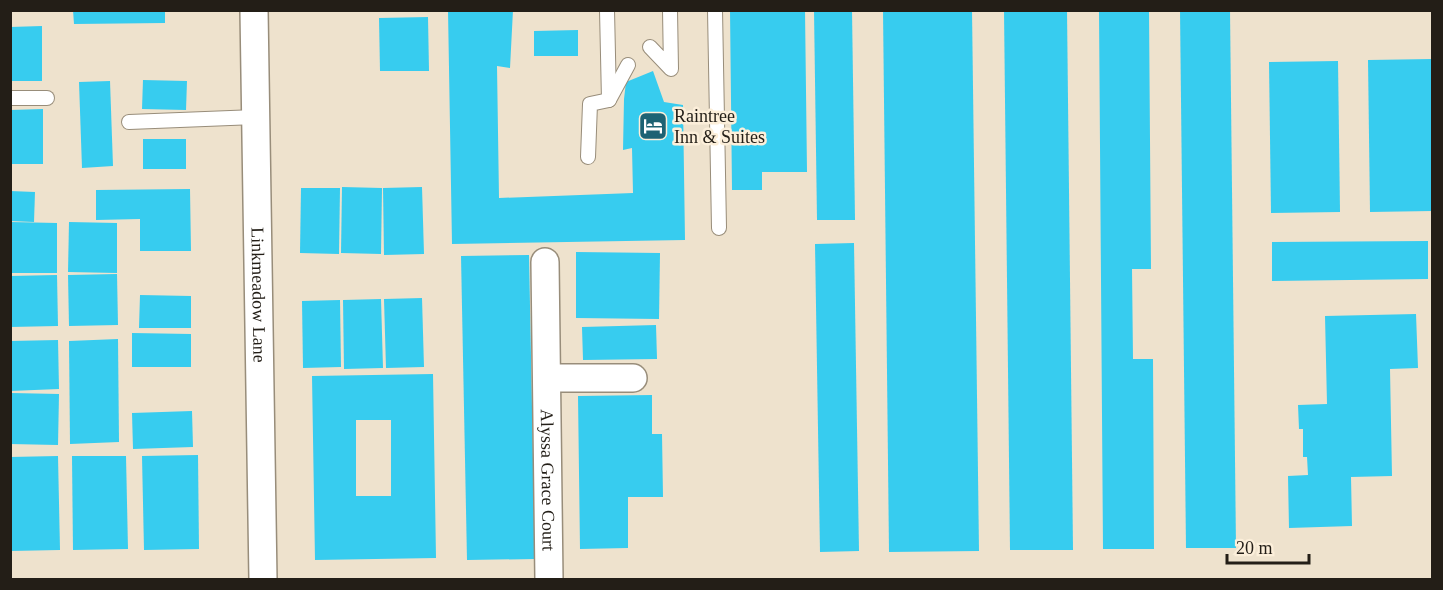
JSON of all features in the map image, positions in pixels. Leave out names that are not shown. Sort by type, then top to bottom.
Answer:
[{"type":"street","name":"Linkmeadow Lane","points":[[254,10],[263,579]]},
{"type":"street","name":"Alyssa Grace Court","points":[[545,262],[549,579]]},
{"type":"street","points":[[547,378],[633,378]]},
{"type":"lane","points":[[607,10],[609,100]]},
{"type":"lane","points":[[650,47],[671,69],[670,10]]},
{"type":"lane","points":[[715,10],[719,228]]},
{"type":"lane","points":[[588,157],[590,104],[609,100],[628,65]]},
{"type":"lane","points":[[10,98],[47,98]]},
{"type":"lane","points":[[129,122],[256,117]]},
{"type":"building","points":[[73,10],[165,10],[165,23],[74,24]]},
{"type":"building","name":"Raintree Inn & Suites","points":[[448,10],[513,10],[510,68],[497,66],[499,198],[633,193],[632,148],[623,150],[626,82],[653,71],[664,102],[683,105],[685,240],[452,244]]},
{"type":"building","points":[[730,10],[805,10],[807,172],[762,172],[762,190],[732,190]]},
{"type":"building","points":[[814,10],[852,10],[855,220],[817,220]]},
{"type":"building","points":[[883,10],[972,10],[979,551],[889,552]]},
{"type":"building","points":[[1004,10],[1067,10],[1073,550],[1010,550]]},
{"type":"building","points":[[1099,10],[1149,10],[1151,269],[1132,269],[1133,359],[1153,359],[1154,549],[1103,549]]},
{"type":"building","points":[[1180,10],[1230,10],[1236,548],[1186,548]]},
{"type":"building","points":[[428,17],[429,71],[380,71],[379,18]]},
{"type":"building","points":[[42,26],[42,81],[10,81],[10,27]]},
{"type":"building","points":[[578,30],[578,56],[534,56],[534,31]]},
{"type":"building","points":[[1432,59],[1432,211],[1370,212],[1368,60]]},
{"type":"building","points":[[1338,61],[1340,212],[1271,213],[1269,62]]},
{"type":"building","points":[[143,80],[187,81],[186,110],[142,109]]},
{"type":"building","points":[[110,81],[113,166],[82,168],[79,82]]},
{"type":"building","points":[[43,109],[43,164],[10,164],[10,110]]},
{"type":"building","points":[[143,139],[186,139],[186,169],[143,169]]},
{"type":"building","points":[[342,187],[382,188],[381,254],[341,253]]},
{"type":"building","points":[[422,187],[424,254],[384,255],[383,188]]},
{"type":"building","points":[[301,188],[340,188],[339,254],[300,253]]},
{"type":"building","points":[[190,189],[191,251],[140,251],[140,219],[96,220],[96,190]]},
{"type":"building","points":[[10,191],[35,192],[34,222],[10,221]]},
{"type":"building","points":[[10,222],[57,223],[57,273],[10,273]]},
{"type":"building","points":[[69,222],[117,223],[117,273],[68,272]]},
{"type":"building","points":[[1428,241],[1428,279],[1272,281],[1272,242]]},
{"type":"building","points":[[854,243],[859,551],[820,552],[815,244]]},
{"type":"building","points":[[576,252],[660,253],[659,319],[576,318]]},
{"type":"building","points":[[529,255],[535,559],[467,560],[461,256]]},
{"type":"building","points":[[117,274],[118,325],[69,326],[68,275]]},
{"type":"building","points":[[57,275],[58,326],[10,327],[10,276]]},
{"type":"building","points":[[140,295],[191,296],[191,328],[139,328]]},
{"type":"building","points":[[422,298],[424,367],[386,368],[384,299]]},
{"type":"building","points":[[381,299],[383,368],[344,369],[343,300]]},
{"type":"building","points":[[340,300],[341,367],[303,368],[302,301]]},
{"type":"building","points":[[1416,314],[1418,368],[1390,369],[1392,476],[1351,477],[1352,526],[1289,528],[1288,476],[1308,475],[1307,457],[1303,457],[1303,429],[1299,429],[1298,405],[1327,404],[1325,316]]},
{"type":"building","points":[[656,325],[657,359],[583,360],[582,327]]},
{"type":"building","points":[[132,333],[191,334],[191,367],[132,367]]},
{"type":"building","points":[[118,339],[119,442],[70,444],[69,341]]},
{"type":"building","points":[[58,340],[59,389],[10,391],[10,341]]},
{"type":"building","points":[[433,374],[436,558],[315,560],[312,376]],"holes":[[[356,420],[391,420],[391,496],[356,496]]]},
{"type":"building","points":[[11,393],[59,394],[58,445],[10,444]]},
{"type":"building","points":[[652,395],[652,434],[662,434],[663,497],[628,497],[628,548],[580,549],[578,396]]},
{"type":"building","points":[[192,411],[193,447],[133,449],[132,413]]},
{"type":"building","points":[[198,455],[199,549],[144,550],[142,456]]},
{"type":"building","points":[[58,456],[60,550],[10,551],[10,457]]},
{"type":"building","points":[[72,456],[126,456],[128,549],[73,550]]},
{"type":"place","name":"Raintree Inn & Suites","points":[[653,126]]}]
